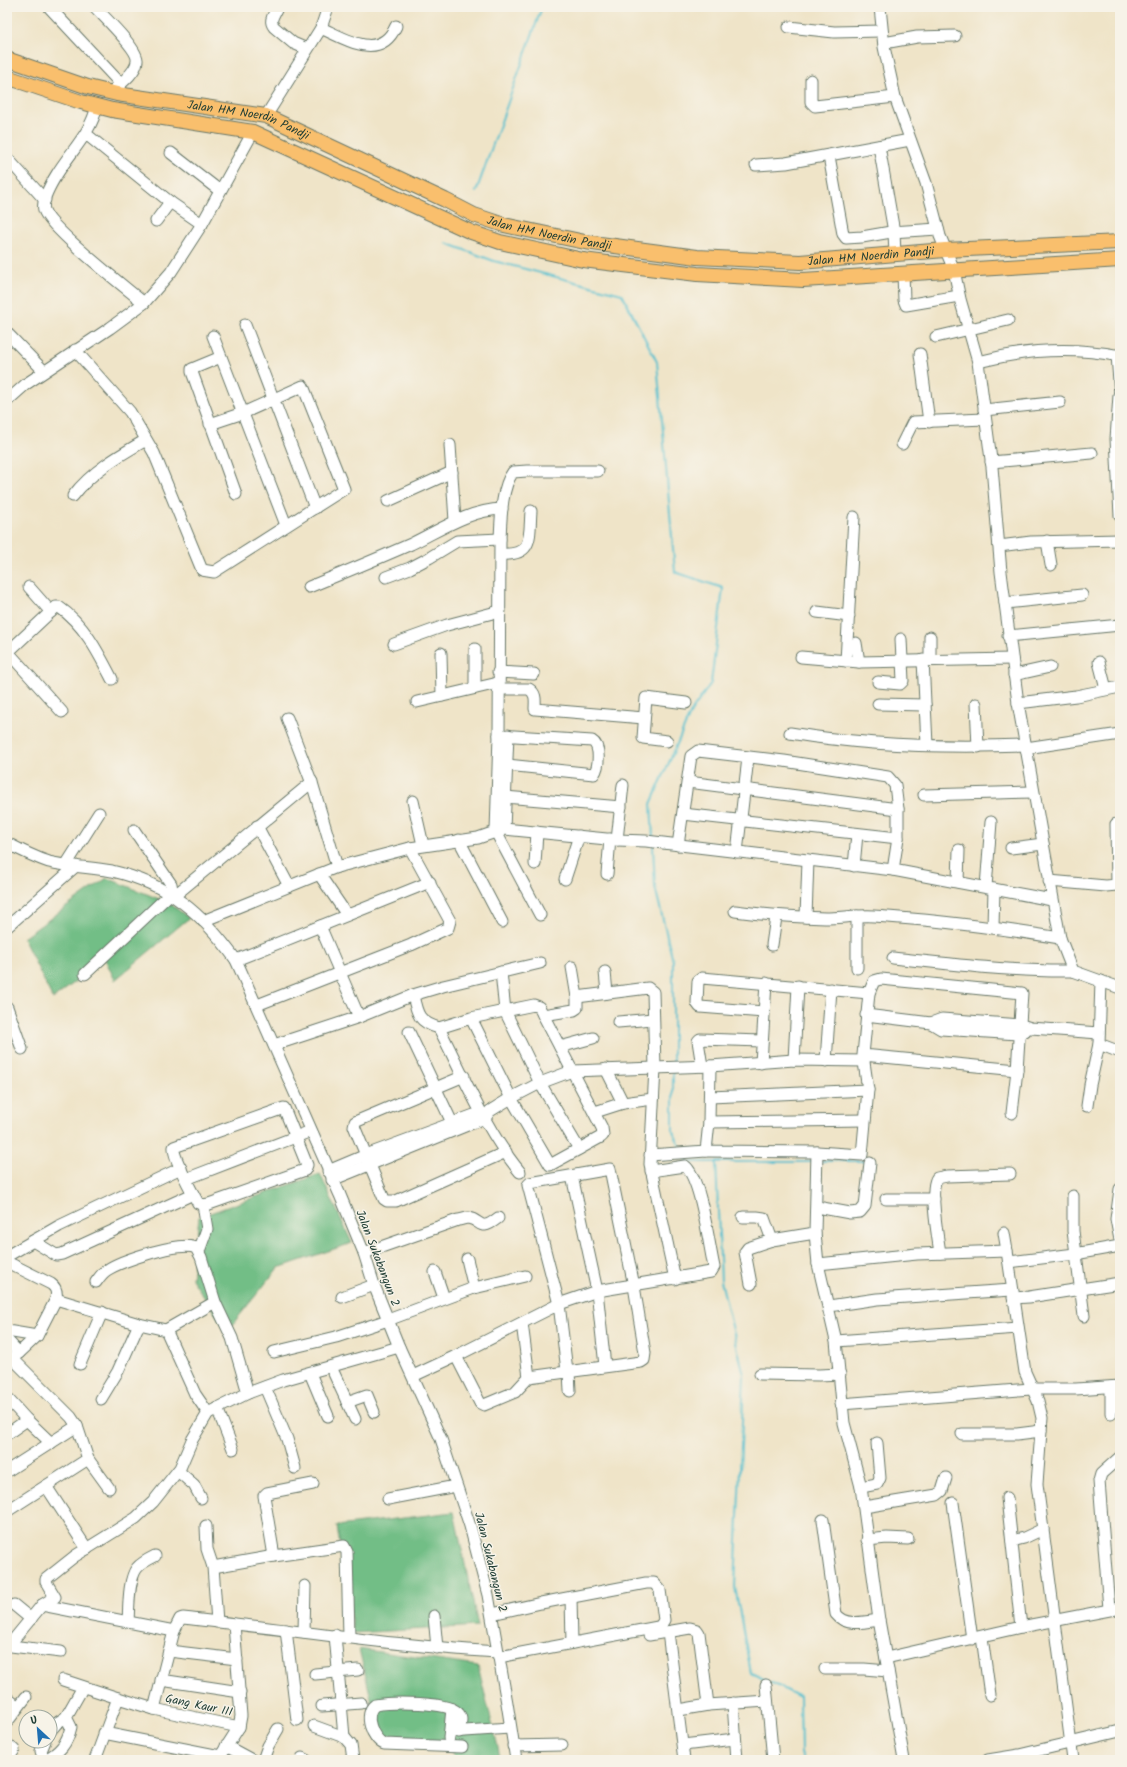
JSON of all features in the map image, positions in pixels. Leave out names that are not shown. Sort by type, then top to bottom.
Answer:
[{"type":"main road","name":"Jalan HM Noerdin Pandji","points":[[7,59],[88,87],[116,88],[266,116],[445,200],[474,216],[504,225],[585,242],[698,257],[800,262],[945,250],[1120,242]]},
{"type":"main road","name":"Jalan HM Noerdin Pandji","points":[[7,77],[97,106],[253,132],[439,219],[500,242],[583,260],[698,274],[803,280],[1120,260]]},
{"type":"street","points":[[50,7],[116,88],[130,74],[137,63],[137,58],[132,48],[95,7]]},
{"type":"street","points":[[266,116],[306,49],[321,28],[328,7]]},
{"type":"street","points":[[880,7],[882,31],[894,97],[926,183],[938,229],[954,270],[959,296],[978,362],[991,462],[1008,636],[1018,703],[1052,900],[1060,938],[1073,971]]},
{"type":"street","points":[[276,10],[272,18],[272,24],[274,27],[293,43],[306,49]]},
{"type":"street","points":[[321,28],[366,46],[381,44],[388,40],[392,36],[396,26]]},
{"type":"street","points":[[789,27],[834,32],[882,31]]},
{"type":"street","points":[[884,43],[917,37],[955,36]]},
{"type":"street","points":[[811,80],[811,102],[815,106],[894,97]]},
{"type":"street","points":[[97,106],[94,120],[86,134],[58,173],[44,200],[44,211],[60,231],[144,303]]},
{"type":"street","points":[[7,400],[44,371],[110,328],[144,303],[171,272],[202,224],[253,132]]},
{"type":"street","points":[[86,134],[170,202],[202,224]]},
{"type":"street","points":[[756,165],[786,163],[910,140]]},
{"type":"street","points":[[880,146],[894,232],[896,254]]},
{"type":"street","points":[[171,153],[220,191]]},
{"type":"street","points":[[829,156],[844,236],[847,239],[894,232],[938,229]]},
{"type":"street","points":[[7,158],[44,200]]},
{"type":"street","points":[[156,221],[170,202]]},
{"type":"street","points":[[903,273],[904,300],[906,305],[959,296]]},
{"type":"street","points":[[936,337],[1008,320]]},
{"type":"street","points":[[245,325],[315,508]]},
{"type":"street","points":[[7,333],[44,371]]},
{"type":"street","points":[[213,336],[286,525]]},
{"type":"street","points":[[75,350],[130,412],[154,453],[202,570],[214,572],[344,488],[303,386],[210,424]]},
{"type":"street","points":[[978,362],[1010,355],[1048,351],[1119,355],[1120,395],[1116,439],[1120,516]]},
{"type":"street","points":[[920,354],[929,422]]},
{"type":"street","points":[[221,357],[192,369],[192,372],[236,494]]},
{"type":"street","points":[[902,444],[913,422],[929,422],[1060,402]]},
{"type":"street","points":[[73,496],[90,477],[146,440]]},
{"type":"street","points":[[450,445],[455,521]]},
{"type":"street","points":[[991,462],[1092,453]]},
{"type":"street","points":[[500,831],[505,797],[507,765],[498,681],[501,554],[500,539],[502,509],[506,487],[513,472],[526,470],[598,471]]},
{"type":"street","points":[[388,501],[452,472]]},
{"type":"street","points":[[308,587],[412,543],[455,521],[487,510],[502,509]]},
{"type":"street","points":[[501,554],[516,554],[524,549],[528,539],[531,510]]},
{"type":"street","points":[[846,661],[854,517]]},
{"type":"street","points":[[386,577],[423,562],[457,541],[500,539]]},
{"type":"street","points":[[999,546],[1047,541],[1120,540]]},
{"type":"street","points":[[1047,541],[1051,565]]},
{"type":"street","points":[[29,587],[51,612]]},
{"type":"street","points":[[1005,603],[1082,595]]},
{"type":"street","points":[[62,712],[7,653],[56,607],[60,607],[78,624],[96,648],[112,679]]},
{"type":"street","points":[[394,644],[447,625],[500,611]]},
{"type":"street","points":[[817,612],[849,616]]},
{"type":"street","points":[[1008,636],[1120,625]]},
{"type":"street","points":[[927,745],[925,704],[927,660],[930,637]]},
{"type":"street","points":[[878,682],[902,683],[904,679],[901,639]]},
{"type":"street","points":[[856,643],[859,662]]},
{"type":"street","points":[[475,650],[475,688]]},
{"type":"street","points":[[441,653],[442,696]]},
{"type":"street","points":[[801,657],[859,662],[1012,659]]},
{"type":"street","points":[[1100,662],[1106,689]]},
{"type":"street","points":[[1014,675],[1050,668]]},
{"type":"street","points":[[416,702],[498,681],[534,674]]},
{"type":"street","points":[[498,681],[530,689],[534,692],[536,695],[535,709],[644,718]]},
{"type":"street","points":[[1018,703],[1076,696],[1120,687]]},
{"type":"street","points":[[667,741],[643,738],[646,698],[686,703]]},
{"type":"street","points":[[878,704],[925,704]]},
{"type":"street","points":[[976,704],[978,747]]},
{"type":"street","points":[[287,718],[312,782],[336,867]]},
{"type":"street","points":[[790,733],[883,744],[978,747],[1026,747],[1120,734]]},
{"type":"street","points":[[503,735],[592,741],[596,743],[598,754],[594,774],[507,765]]},
{"type":"street","points":[[503,735],[500,831],[540,915]]},
{"type":"street","points":[[678,846],[691,756],[695,752],[784,761],[888,777],[895,785],[898,809],[898,838],[893,870]]},
{"type":"street","points":[[737,852],[748,758]]},
{"type":"street","points":[[85,974],[172,895],[312,782]]},
{"type":"street","points":[[688,782],[898,809]]},
{"type":"street","points":[[607,874],[623,785]]},
{"type":"street","points":[[924,795],[1034,792]]},
{"type":"street","points":[[505,797],[620,807]]},
{"type":"street","points":[[413,801],[423,846]]},
{"type":"street","points":[[7,927],[71,866],[99,813]]},
{"type":"street","points":[[683,814],[898,838]]},
{"type":"street","points":[[992,822],[990,888],[993,927]]},
{"type":"street","points":[[1049,881],[1106,886],[1116,885],[1116,824]]},
{"type":"street","points":[[257,826],[289,886]]},
{"type":"street","points":[[134,830],[171,884],[172,895]]},
{"type":"street","points":[[203,921],[336,867],[410,848],[478,838],[500,831],[536,832],[646,841],[678,846],[893,870],[1052,900]]},
{"type":"street","points":[[535,864],[536,832]]},
{"type":"street","points":[[854,866],[857,834]]},
{"type":"street","points":[[565,879],[579,836]]},
{"type":"street","points":[[459,840],[502,922]]},
{"type":"street","name":"Jalan Sukabangun 2","points":[[7,843],[38,858],[71,866],[112,872],[161,888],[172,895],[203,921],[236,960],[257,1005],[364,1253],[374,1285],[398,1347],[413,1376],[441,1439],[477,1551],[492,1614],[516,1760]]},
{"type":"street","points":[[1011,848],[1043,844]]},
{"type":"street","points":[[257,1005],[411,945],[448,928],[450,921],[430,882],[410,848]]},
{"type":"street","points":[[958,882],[959,850]]},
{"type":"street","points":[[806,917],[808,860]]},
{"type":"street","points":[[319,874],[347,916]]},
{"type":"street","points":[[236,960],[430,882]]},
{"type":"street","points":[[735,911],[776,916],[840,918],[857,916],[926,920],[993,927],[1060,938]]},
{"type":"street","points":[[772,945],[776,916]]},
{"type":"street","points":[[857,916],[857,968]]},
{"type":"street","points":[[320,926],[359,1017]]},
{"type":"street","points":[[893,958],[986,968],[1073,971],[1120,988]]},
{"type":"street","points":[[274,1045],[359,1017],[413,995],[443,986],[540,963]]},
{"type":"street","points":[[543,1015],[574,1010],[577,1007],[577,997],[572,967]]},
{"type":"street","points":[[501,972],[506,1012],[540,1083],[579,1149]]},
{"type":"street","points":[[605,972],[607,993]]},
{"type":"street","points":[[764,1012],[700,1007],[697,1003],[698,981],[702,978],[869,993]]},
{"type":"street","points":[[652,1155],[701,1151],[817,1158],[862,1155],[868,1090],[863,1058],[866,1015],[869,993],[874,981],[881,979],[1022,993],[1023,1029],[1012,1113]]},
{"type":"street","points":[[1087,1106],[1099,1038],[1101,981]]},
{"type":"street","points":[[761,1063],[766,983]]},
{"type":"street","points":[[794,1060],[798,986]]},
{"type":"street","points":[[577,997],[650,988],[653,992],[657,1068],[653,1099],[651,1171],[675,1279]]},
{"type":"street","points":[[826,1061],[832,989]]},
{"type":"street","points":[[413,995],[419,1016],[429,1025],[439,1028],[471,1018],[534,1005],[538,1007],[594,1112],[602,1128],[603,1135],[550,1165],[511,1098],[471,1018]]},
{"type":"street","points":[[7,1007],[22,1049]]},
{"type":"street","points":[[866,1015],[931,1023],[942,1019],[974,1027],[1023,1029],[1099,1038],[1120,1052]]},
{"type":"street","points":[[618,1022],[654,1019]]},
{"type":"street","points":[[439,1028],[506,1152],[520,1172]]},
{"type":"street","points":[[409,1032],[453,1126]]},
{"type":"street","points":[[560,1047],[593,1038]]},
{"type":"street","points":[[701,1151],[709,1122],[710,1097],[704,1066],[698,1050],[698,1041],[700,1038],[762,1041]]},
{"type":"street","points":[[330,1176],[368,1159],[486,1114],[511,1098],[540,1083],[572,1071],[704,1066],[794,1060],[826,1061],[863,1058],[1017,1070]]},
{"type":"street","points":[[606,1069],[623,1103]]},
{"type":"street","points":[[464,1076],[355,1122],[354,1126],[384,1199],[391,1202],[396,1202],[506,1152]]},
{"type":"street","points":[[710,1097],[868,1090]]},
{"type":"street","points":[[594,1112],[623,1103],[653,1099]]},
{"type":"street","points":[[284,1108],[307,1165],[306,1170],[202,1205],[198,1204],[173,1151],[176,1146],[298,1102]]},
{"type":"street","points":[[709,1122],[865,1120]]},
{"type":"street","points":[[186,1179],[311,1131]]},
{"type":"street","points":[[817,1158],[817,1207],[815,1233],[818,1264],[836,1341],[840,1374],[841,1404],[846,1438],[861,1487],[879,1620],[904,1760]]},
{"type":"street","points":[[817,1207],[850,1213],[860,1212],[865,1206],[870,1163]]},
{"type":"street","points":[[413,1376],[559,1304],[597,1291],[708,1274],[711,1272],[714,1267],[699,1193],[693,1178],[685,1166],[651,1171]]},
{"type":"street","points":[[7,1256],[60,1226],[181,1168]]},
{"type":"street","points":[[456,1356],[482,1405],[498,1401],[515,1392],[529,1377],[568,1371],[605,1366],[641,1362],[645,1357],[634,1286],[610,1168],[530,1183],[528,1185],[559,1304],[568,1371],[570,1391]]},
{"type":"street","points":[[940,1253],[934,1199],[935,1181],[940,1177],[1010,1174]]},
{"type":"street","points":[[572,1176],[597,1291],[605,1366]]},
{"type":"street","points":[[1120,1189],[1116,1219],[1120,1240]]},
{"type":"street","points":[[32,1241],[56,1255],[62,1254],[193,1194]]},
{"type":"street","points":[[1072,1196],[1072,1226],[1084,1316]]},
{"type":"street","points":[[886,1199],[934,1199]]},
{"type":"street","points":[[199,1251],[207,1229],[202,1205]]},
{"type":"street","points":[[743,1217],[757,1216],[764,1218],[772,1240]]},
{"type":"street","points":[[364,1253],[458,1220],[468,1218],[485,1225],[498,1218]]},
{"type":"street","points":[[1004,1232],[1012,1294],[1025,1372],[1041,1410],[1042,1418],[1037,1484],[1073,1760]]},
{"type":"street","points":[[751,1284],[746,1250],[750,1246],[772,1240],[815,1233]]},
{"type":"street","points":[[96,1282],[105,1271],[113,1266],[160,1249],[186,1245],[194,1247],[199,1251],[215,1302],[232,1338],[248,1393]]},
{"type":"street","points":[[818,1264],[940,1253],[1008,1256],[1075,1254],[1120,1246]]},
{"type":"street","points":[[467,1259],[474,1288]]},
{"type":"street","points":[[7,1262],[54,1285],[57,1291],[56,1299],[37,1336],[13,1358]]},
{"type":"street","points":[[434,1272],[444,1298]]},
{"type":"street","points":[[274,1352],[336,1337],[388,1320],[474,1288],[525,1276]]},
{"type":"street","points":[[829,1306],[877,1299],[1012,1294],[1029,1297],[1120,1282]]},
{"type":"street","points":[[342,1297],[374,1285]]},
{"type":"street","points":[[56,1299],[139,1324],[166,1330],[215,1302]]},
{"type":"street","points":[[80,1364],[102,1312]]},
{"type":"street","points":[[522,1323],[529,1377]]},
{"type":"street","points":[[101,1399],[118,1371],[139,1324]]},
{"type":"street","points":[[836,1341],[1018,1328]]},
{"type":"street","points":[[166,1330],[195,1394],[212,1410],[233,1449]]},
{"type":"street","points":[[7,1331],[37,1336]]},
{"type":"street","points":[[7,1340],[13,1358],[69,1414],[77,1426],[88,1459],[109,1488]]},
{"type":"street","points":[[61,1652],[10,1646],[8,1642],[31,1619],[42,1605],[56,1597],[46,1582],[46,1579],[87,1549],[136,1518],[153,1502],[178,1471],[192,1440],[212,1410],[248,1393],[265,1387],[398,1347]]},
{"type":"street","points":[[331,1367],[355,1419]]},
{"type":"street","points":[[310,1373],[328,1416]]},
{"type":"street","points":[[760,1374],[840,1374]]},
{"type":"street","points":[[265,1387],[290,1448],[295,1468]]},
{"type":"street","points":[[841,1404],[1031,1389],[1116,1387],[1112,1413]]},
{"type":"street","points":[[348,1402],[367,1395],[374,1412]]},
{"type":"street","points":[[7,1398],[51,1443]]},
{"type":"street","points":[[7,1434],[27,1420]]},
{"type":"street","points":[[7,1471],[77,1426]]},
{"type":"street","points":[[962,1434],[1017,1434],[1041,1431]]},
{"type":"street","points":[[861,1487],[877,1484],[880,1478],[878,1443]]},
{"type":"street","points":[[886,1658],[1021,1627],[1115,1608],[1099,1481],[1101,1474],[1120,1457]]},
{"type":"street","points":[[7,1511],[88,1459]]},
{"type":"street","points":[[178,1471],[194,1485],[201,1498]]},
{"type":"street","points":[[864,1508],[937,1495],[942,1491],[946,1478]]},
{"type":"street","points":[[274,1556],[264,1496],[268,1493],[313,1484]]},
{"type":"street","points":[[46,1486],[87,1549]]},
{"type":"street","points":[[388,1499],[456,1486]]},
{"type":"street","points":[[1007,1498],[1021,1627]]},
{"type":"street","points":[[953,1503],[977,1638],[990,1695]]},
{"type":"street","points":[[823,1520],[836,1614],[840,1619],[849,1622],[879,1620]]},
{"type":"street","points":[[206,1526],[207,1549],[213,1567],[217,1622]]},
{"type":"street","points":[[1012,1541],[1024,1538],[1043,1529]]},
{"type":"street","points":[[867,1540],[887,1538],[908,1539]]},
{"type":"street","points":[[213,1567],[342,1545],[348,1552],[349,1637]]},
{"type":"street","points":[[128,1622],[131,1587],[135,1571],[141,1564],[155,1556]]},
{"type":"street","points":[[492,1614],[646,1583],[654,1583],[660,1590],[664,1620],[658,1627],[499,1658]]},
{"type":"street","points":[[304,1632],[305,1586]]},
{"type":"street","points":[[571,1597],[572,1643]]},
{"type":"street","points":[[14,1605],[31,1619]]},
{"type":"street","points":[[42,1605],[174,1631]]},
{"type":"street","points":[[434,1616],[437,1648]]},
{"type":"street","points":[[154,1709],[174,1631],[182,1618],[335,1635],[437,1648],[499,1658],[690,1628],[697,1630],[699,1633],[708,1705]]},
{"type":"street","points":[[221,1754],[239,1727],[241,1716],[234,1624]]},
{"type":"street","points":[[286,1630],[297,1720]]},
{"type":"street","points":[[668,1632],[669,1650],[679,1710],[684,1760]]},
{"type":"street","points":[[335,1635],[337,1672],[344,1737]]},
{"type":"street","points":[[169,1651],[237,1659]]},
{"type":"street","points":[[825,1669],[864,1669],[888,1672]]},
{"type":"street","points":[[315,1674],[358,1670]]},
{"type":"street","name":"Gang Kaur III","points":[[63,1680],[154,1709],[239,1727]]},
{"type":"street","points":[[162,1680],[240,1692]]},
{"type":"street","points":[[766,1685],[773,1760]]},
{"type":"street","points":[[58,1722],[66,1717],[83,1687]]},
{"type":"street","points":[[7,1722],[26,1697]]},
{"type":"street","points":[[7,1698],[18,1707]]},
{"type":"street","points":[[95,1760],[118,1698]]},
{"type":"street","points":[[679,1710],[708,1705],[767,1700]]},
{"type":"street","points":[[447,1746],[462,1719],[459,1714],[452,1709],[402,1702],[375,1705],[370,1713],[373,1733],[376,1739],[384,1744],[462,1747]]},
{"type":"street","points":[[322,1706],[361,1703]]},
{"type":"street","points":[[733,1703],[737,1760]]},
{"type":"street","points":[[42,1749],[45,1760],[55,1755],[65,1742],[71,1727],[66,1717]]},
{"type":"street","points":[[314,1726],[344,1737],[351,1745],[353,1760]]},
{"type":"street","points":[[455,1732],[510,1728]]},
{"type":"street","points":[[263,1760],[268,1746],[278,1729]]},
{"type":"street","points":[[988,1760],[1019,1758],[1120,1731]]},
{"type":"street","points":[[104,1733],[252,1760]]},
{"type":"street","points":[[682,1745],[735,1739]]},
{"type":"street","points":[[7,1744],[14,1750],[7,1760]]},
{"type":"street","points":[[513,1746],[562,1745]]},
{"type":"green space","points":[[107,878],[169,903],[189,918],[115,980],[105,959],[53,999],[23,938]]},
{"type":"green space","points":[[320,1174],[352,1243],[278,1268],[227,1331],[192,1279],[199,1217]]},
{"type":"green space","points":[[454,1512],[478,1626],[353,1633],[337,1526]]},
{"type":"green space","points":[[359,1649],[478,1666],[501,1760],[456,1760],[450,1749],[420,1741],[380,1735]]},
{"type":"waterway","points":[[476,192],[542,7]]},
{"type":"waterway","points":[[446,243],[494,261],[622,294],[657,362],[675,572],[723,588],[711,683],[691,712],[651,804],[653,838]]},
{"type":"waterway","points":[[653,846],[655,887],[673,961],[673,1064]]},
{"type":"waterway","points":[[673,1070],[673,1131],[681,1148]]},
{"type":"waterway","points":[[685,1156],[688,1162],[716,1162],[721,1281],[744,1375],[735,1587],[751,1673],[766,1680]]},
{"type":"waterway","points":[[821,1161],[864,1161]]},
{"type":"waterway","points":[[716,1162],[812,1162]]},
{"type":"waterway","points":[[770,1682],[800,1697],[801,1753],[803,1760]]}]
